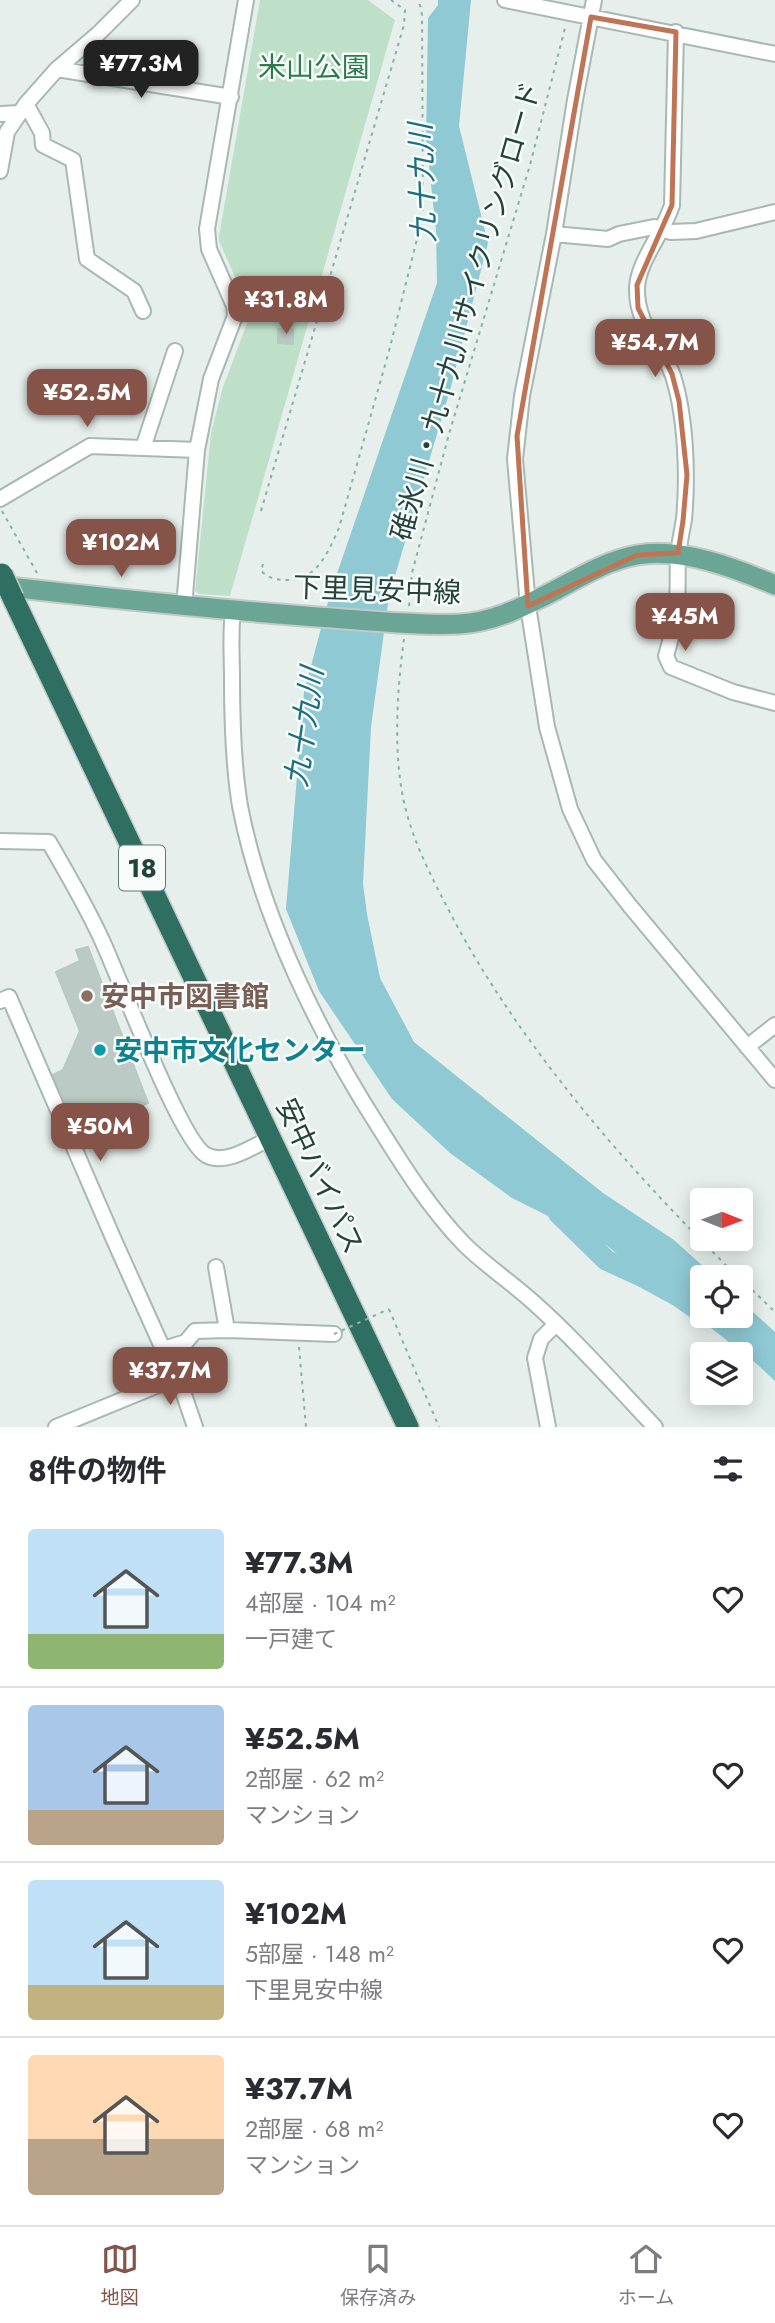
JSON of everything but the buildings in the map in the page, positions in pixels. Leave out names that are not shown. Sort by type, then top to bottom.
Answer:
[{"type":"highway","name":"安中バイパス","points":[[4,582],[408,1427]]},
{"type":"main road","name":"下里見安中線","points":[[4,582],[47,591],[184,607],[404,623],[463,624],[496,618],[528,606],[607,564],[637,555],[678,554],[749,574],[775,585]]},
{"type":"street","points":[[0,171],[7,132],[23,109],[57,69],[132,0]]},
{"type":"street","points":[[184,607],[197,450],[211,379],[234,316],[234,306],[209,249],[207,229],[247,0]]},
{"type":"street","points":[[505,0],[566,16],[591,17],[676,32],[775,54]]},
{"type":"street","points":[[594,0],[554,234],[522,396],[515,459],[528,606],[547,727],[569,809],[594,860],[775,1080]]},
{"type":"street","points":[[676,32],[672,205],[637,285],[638,308],[672,374],[679,401],[687,475],[684,522],[678,554],[676,619],[666,656],[671,667],[733,692],[775,703]]},
{"type":"street","points":[[57,69],[231,97]]},
{"type":"street","points":[[0,114],[23,109]]},
{"type":"street","points":[[23,109],[42,133],[43,145],[73,160],[87,259],[134,290],[143,311]]},
{"type":"street","points":[[554,234],[608,239],[654,227],[671,232],[696,231],[775,212]]},
{"type":"street","points":[[143,448],[175,351]]},
{"type":"street","points":[[0,499],[90,446],[197,450]]},
{"type":"street","points":[[235,611],[232,730],[240,804],[257,876],[274,922],[333,1049],[407,1171],[446,1223],[465,1245],[556,1324],[655,1427]]},
{"type":"street","points":[[0,841],[49,842],[102,938],[183,1124],[197,1147],[207,1156],[218,1158],[243,1152],[271,1138]]},
{"type":"street","points":[[0,1001],[9,997],[163,1349],[178,1377],[195,1427]]},
{"type":"street","points":[[747,1047],[775,1025]]},
{"type":"street","points":[[216,1267],[227,1330]]},
{"type":"street","points":[[548,1427],[536,1358],[541,1339],[556,1324]]},
{"type":"street","points":[[163,1349],[186,1342],[195,1331],[334,1334]]},
{"type":"street","points":[[56,1427],[178,1377]]},
{"type":"path","points":[[261,511],[404,25],[405,10],[391,0]]},
{"type":"path","points":[[263,564],[261,571],[277,580],[292,580],[316,570],[339,528],[389,351],[424,215],[422,15],[420,0],[415,0]]},
{"type":"path","name":"碓氷川・九十九川サイクリングロード","points":[[566,16],[530,165],[449,434],[412,573],[398,680],[399,778],[414,836],[428,869],[460,932],[492,986],[559,1077],[651,1189],[727,1265]]},
{"type":"path","points":[[0,507],[47,591]]},
{"type":"path","name":"碓氷川・九十九川サイクリングロード","points":[[753,1291],[775,1312]]},
{"type":"path","points":[[334,1334],[389,1309],[439,1427]]},
{"type":"path","points":[[298,1332],[306,1427]]},
{"type":"highlighted area","points":[[591,17],[676,32],[672,205],[637,285],[638,308],[672,374],[679,401],[687,475],[678,553],[637,555],[528,606],[517,436]]},
{"type":"green space","name":"米山公園","points":[[260,0],[368,0],[395,20],[230,596],[199,594],[195,591],[211,433],[222,390],[249,318],[247,304],[219,236]]},
{"type":"water","points":[[438,0],[471,0],[459,126],[488,243],[450,390],[389,596],[371,727],[363,884],[367,914],[380,978],[414,1042],[603,1193],[674,1240],[702,1265],[690,1265],[690,1311],[606,1245],[512,1198],[450,1153],[392,1099],[319,991],[286,909],[304,692],[331,591],[437,283],[436,230],[426,138],[428,18],[438,5]]},
{"type":"water","points":[[753,1312],[775,1332],[775,1381],[753,1361],[753,1342],[729,1342],[711,1328],[753,1328]]},
{"type":"waterway","name":"九十九川","points":[[558,1213],[606,1260],[643,1277],[690,1304]]},
{"type":"place","name":"安中市図書館","points":[[87,996]]},
{"type":"place","name":"安中市文化センター","points":[[100,1050]]}]
